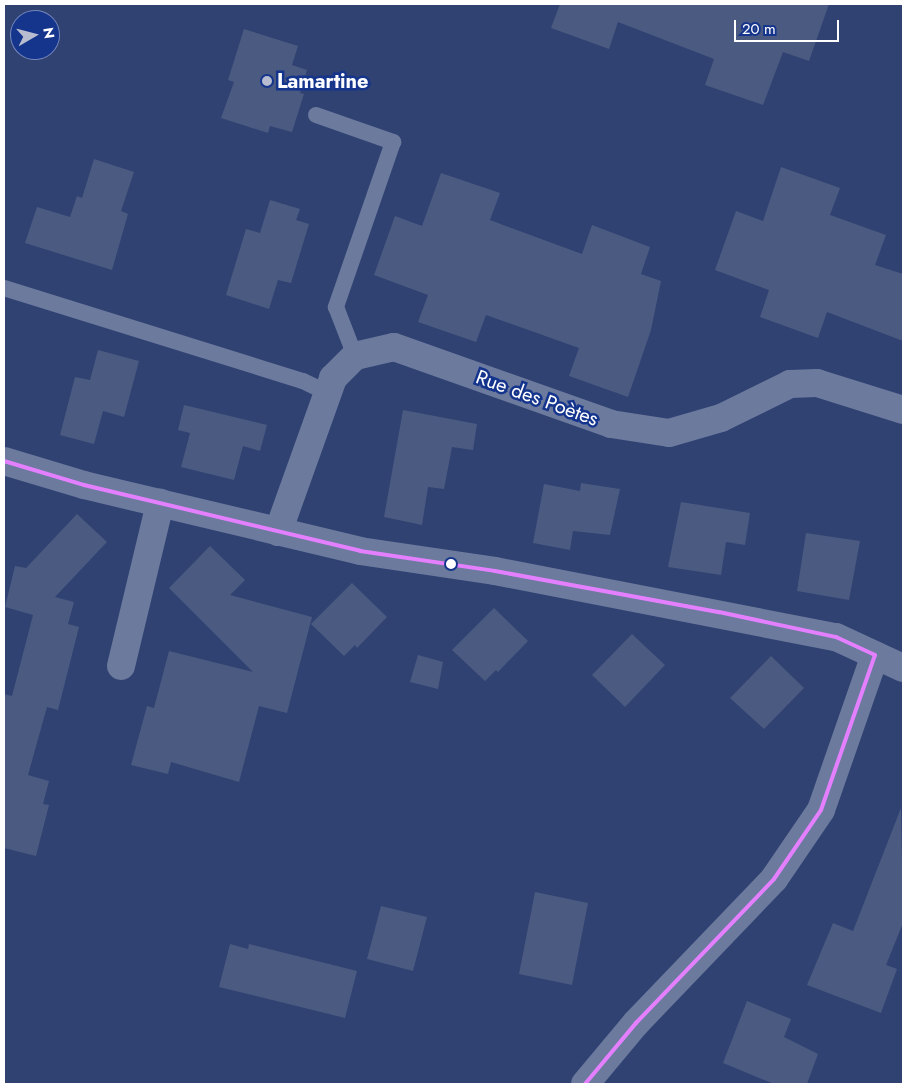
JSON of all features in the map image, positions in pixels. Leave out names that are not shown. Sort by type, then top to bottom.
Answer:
[{"type":"street","name":"Rue des Poètes","points":[[355,356],[394,347],[611,424],[669,433],[721,418],[790,384],[816,383],[903,410]]},
{"type":"street","points":[[278,532],[333,378],[355,356]]},
{"type":"street","points":[[4,461],[84,485],[360,551],[495,571],[719,612],[836,637],[903,668]]},
{"type":"street","points":[[121,666],[160,503]]},
{"type":"street","points":[[585,1084],[636,1023],[774,879],[821,810],[875,655]]},
{"type":"lane","points":[[316,115],[393,142],[336,307],[355,356]]},
{"type":"lane","points":[[4,288],[303,381],[328,393]]},
{"type":"building","points":[[560,4],[829,4],[809,61],[783,52],[763,105],[705,85],[714,59],[618,22],[609,49],[551,28]]},
{"type":"building","name":"Lamartine","points":[[244,29],[298,46],[292,65],[307,70],[300,93],[304,94],[292,132],[270,126],[268,133],[221,118],[234,82],[228,80]]},
{"type":"building","points":[[94,159],[134,172],[121,211],[128,214],[112,270],[25,243],[37,207],[70,217],[77,196],[82,198]]},
{"type":"building","points":[[781,167],[840,188],[830,215],[886,235],[875,265],[903,274],[903,341],[827,312],[818,338],[760,317],[769,290],[715,270],[736,211],[763,221]]},
{"type":"building","points":[[441,173],[500,193],[490,220],[582,254],[592,225],[650,247],[641,274],[661,281],[651,330],[628,397],[569,376],[579,348],[486,315],[476,342],[418,322],[428,295],[374,275],[395,216],[422,226]]},
{"type":"building","points":[[270,200],[300,209],[296,220],[309,224],[291,283],[278,280],[269,309],[226,295],[246,229],[260,233]]},
{"type":"building","points":[[98,350],[139,361],[124,417],[103,411],[94,444],[60,435],[75,377],[90,380]]},
{"type":"building","points":[[184,405],[267,425],[260,451],[243,446],[234,480],[181,467],[190,433],[178,430]]},
{"type":"building","points":[[403,410],[477,424],[473,450],[452,447],[444,489],[428,487],[422,525],[384,517]]},
{"type":"building","points":[[581,483],[620,489],[610,535],[573,531],[570,550],[533,543],[544,484],[580,491]]},
{"type":"building","points":[[681,502],[750,513],[745,545],[726,542],[721,575],[668,567]]},
{"type":"building","points":[[77,514],[107,542],[55,597],[74,602],[68,624],[79,627],[58,710],[47,707],[28,775],[49,781],[43,804],[49,805],[36,856],[4,848],[4,694],[12,696],[33,615],[5,607],[15,566],[26,568]]},
{"type":"building","points":[[806,533],[860,541],[849,600],[797,591]]},
{"type":"building","points":[[210,546],[245,580],[230,595],[312,617],[287,713],[259,706],[239,782],[171,762],[168,774],[131,765],[147,706],[154,708],[169,651],[253,672],[169,588]]},
{"type":"building","points":[[352,583],[387,617],[357,648],[355,645],[344,656],[311,624]]},
{"type":"building","points":[[494,608],[528,641],[498,672],[496,670],[485,681],[452,650]]},
{"type":"building","points":[[632,634],[665,665],[625,707],[592,675]]},
{"type":"building","points":[[418,655],[443,662],[438,689],[410,682]]},
{"type":"building","points":[[771,656],[804,688],[764,729],[730,698]]},
{"type":"building","points":[[901,808],[903,923],[886,965],[897,969],[881,1013],[807,985],[833,923],[853,931]]},
{"type":"building","points":[[535,892],[588,903],[572,985],[519,974]]},
{"type":"building","points":[[381,906],[427,917],[413,971],[367,959]]},
{"type":"building","points":[[230,944],[248,949],[249,944],[357,971],[345,1018],[219,987]]},
{"type":"building","points":[[747,1001],[791,1019],[784,1037],[818,1054],[807,1084],[774,1084],[723,1063]]},
{"type":"transit line","points":[[4,461],[84,485],[360,551],[495,571],[719,612],[836,637],[875,655]]},
{"type":"transit line","points":[[585,1084],[636,1023],[774,879],[821,810],[875,655]]},
{"type":"place","name":"Lamartine","points":[[267,81]]}]
